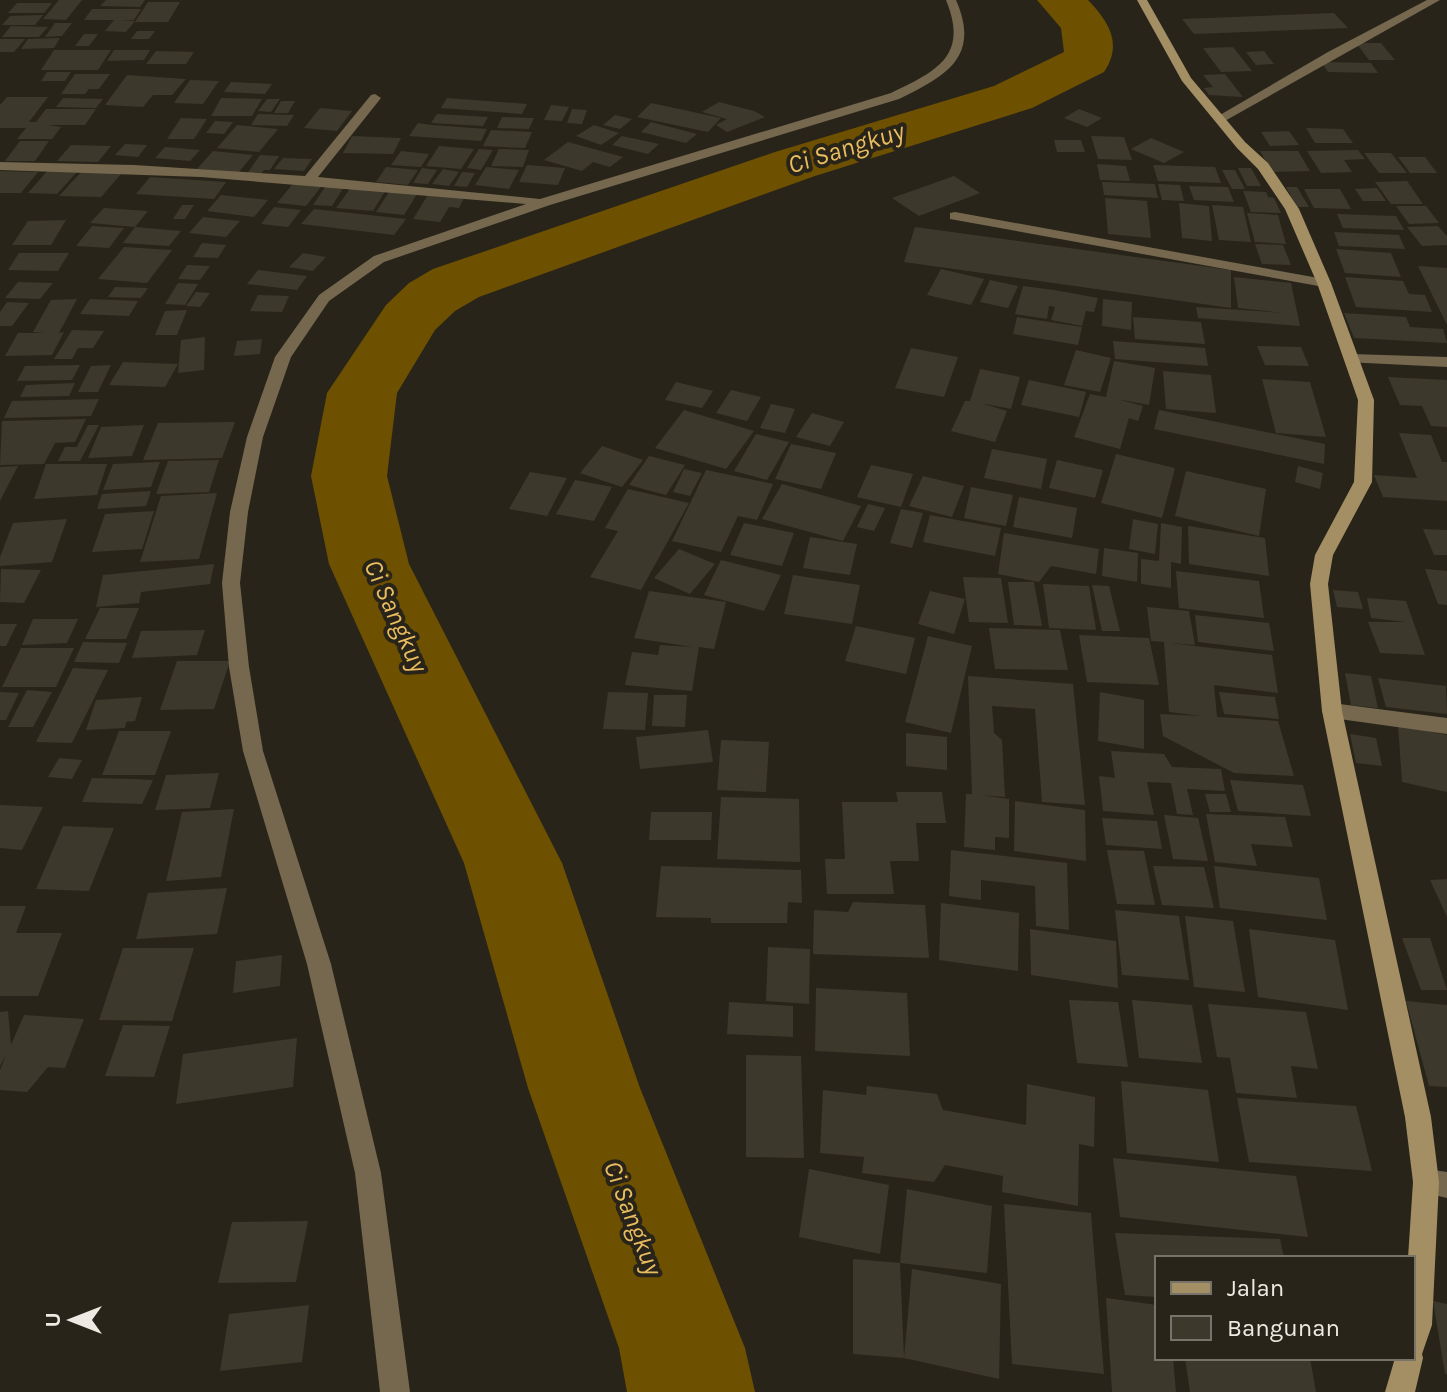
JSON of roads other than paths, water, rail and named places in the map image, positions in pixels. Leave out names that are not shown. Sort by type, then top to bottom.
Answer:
[{"type":"street","points":[[395,1392],[368,1173],[319,964],[253,751],[239,667],[231,583],[239,512],[255,437],[283,357],[324,298],[379,259],[545,202],[895,96],[924,82],[954,59],[962,43],[959,15],[951,0]]},
{"type":"street","points":[[1142,0],[1186,79],[1279,187],[1292,209],[1324,283],[1366,400],[1367,444],[1363,482],[1324,555],[1319,584],[1332,711],[1380,930],[1394,1014],[1437,1184],[1415,1336]]},
{"type":"street","points":[[1219,119],[1332,54],[1435,0]]},
{"type":"street","points":[[310,179],[375,98]]},
{"type":"street","points":[[0,166],[120,167],[310,179],[545,202]]},
{"type":"street","points":[[955,216],[1324,283]]},
{"type":"street","points":[[1351,359],[1447,362]]},
{"type":"street","points":[[1332,711],[1447,726]]},
{"type":"street","points":[[1400,1392],[1408,1360]]},
{"type":"waterway","name":"Ci Sangkuy","points":[[691,1392],[682,1348],[584,1088],[513,863],[369,564],[349,476],[362,393],[409,319],[432,297],[456,283],[795,164],[1013,97],[1086,61],[1089,35],[1061,0]]}]
